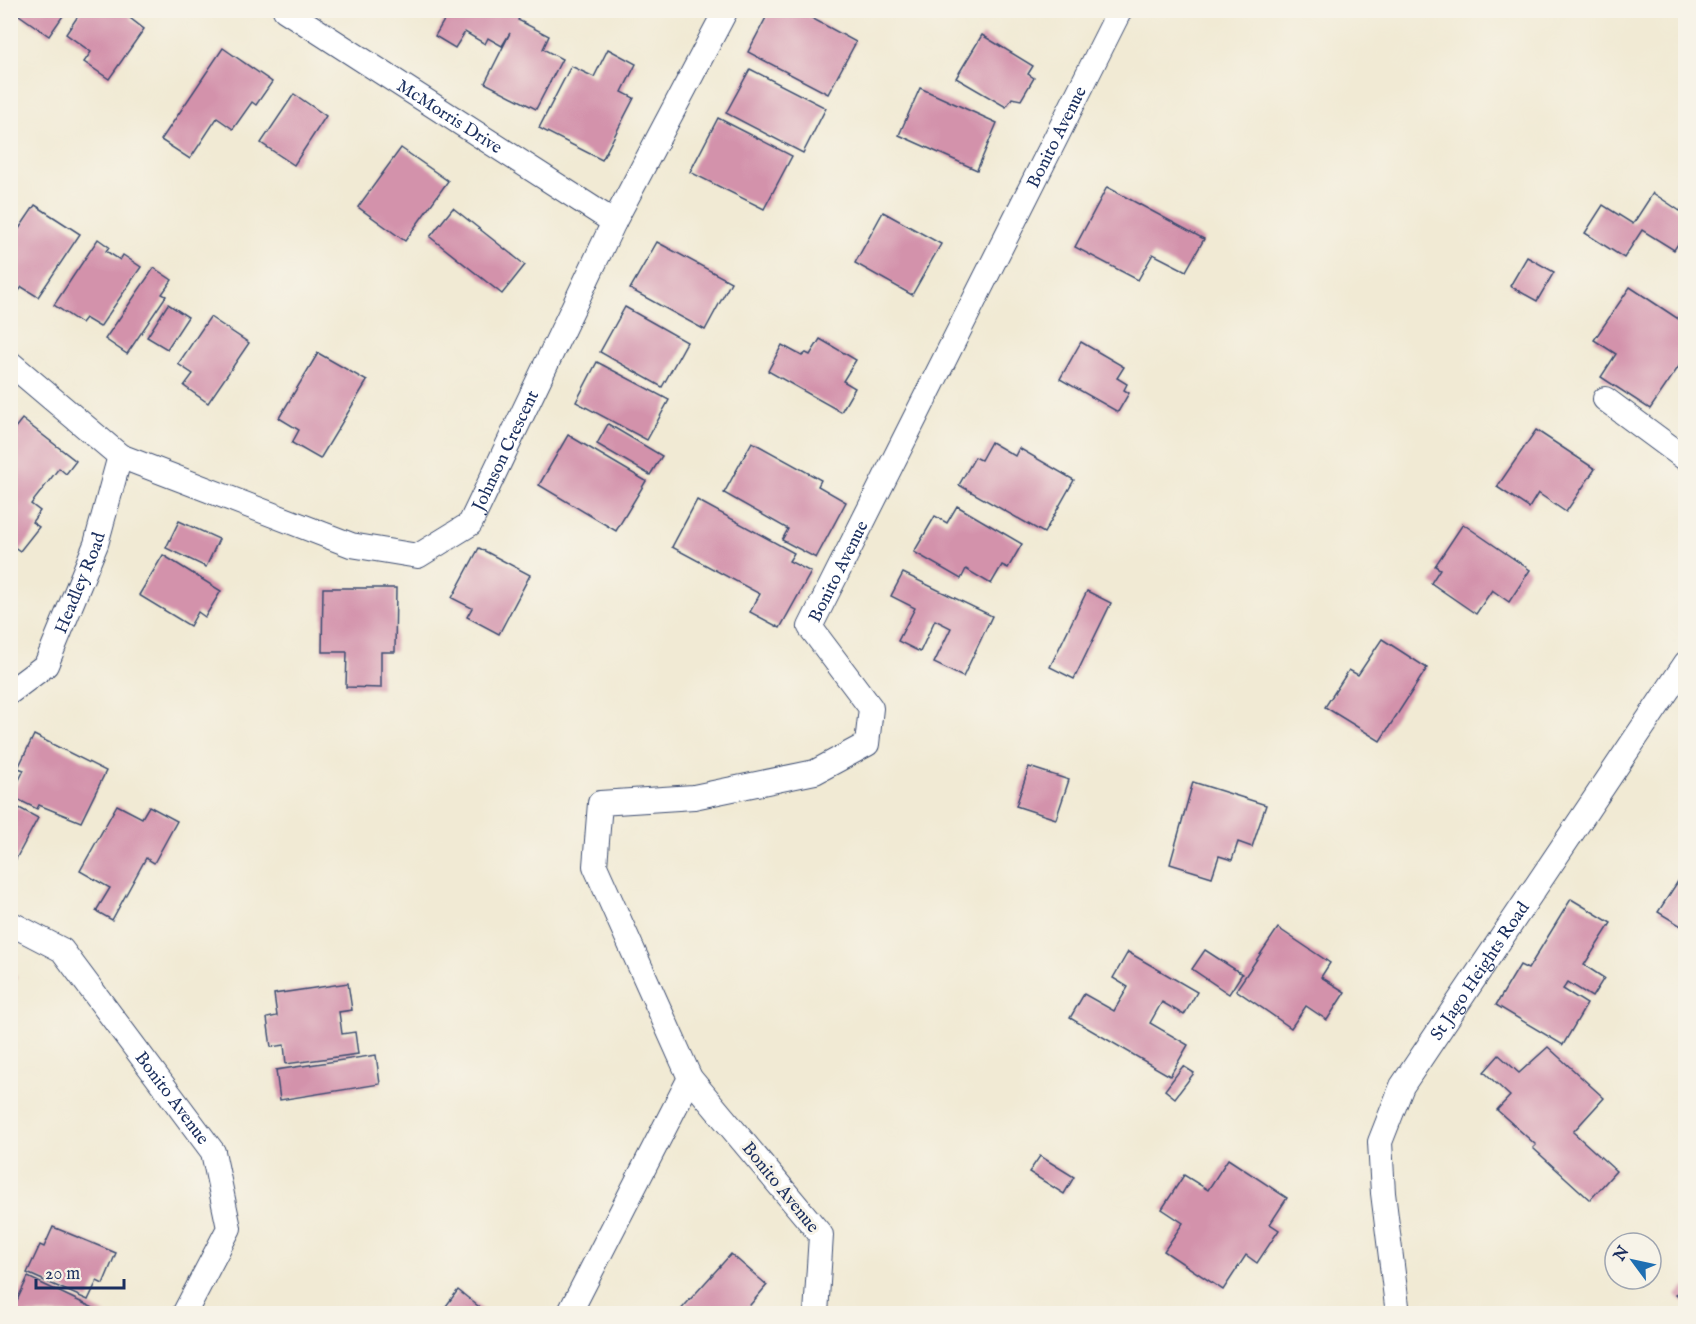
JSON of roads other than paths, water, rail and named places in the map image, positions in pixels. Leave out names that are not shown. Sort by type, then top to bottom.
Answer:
[{"type":"street","name":"Johnson Crescent","points":[[10,363],[120,456],[351,545],[418,556],[470,524],[614,222],[726,10]]},
{"type":"street","name":"Bonito Avenue","points":[[816,1314],[821,1235],[690,1078],[595,866],[600,803],[694,797],[815,772],[867,744],[871,708],[810,627],[1120,10]]},
{"type":"street","name":"McMorris Drive","points":[[288,12],[614,222]]},
{"type":"street","points":[[1605,399],[1686,459]]},
{"type":"street","name":"Headley Road","points":[[10,692],[46,665],[96,544],[120,456]]},
{"type":"street","name":"St Jago Heights Road","points":[[1398,1314],[1383,1193],[1380,1142],[1401,1086],[1686,663]]},
{"type":"street","name":"Bonito Avenue","points":[[10,923],[62,950],[213,1152],[229,1228],[184,1314]]},
{"type":"street","points":[[569,1314],[690,1078]]}]
